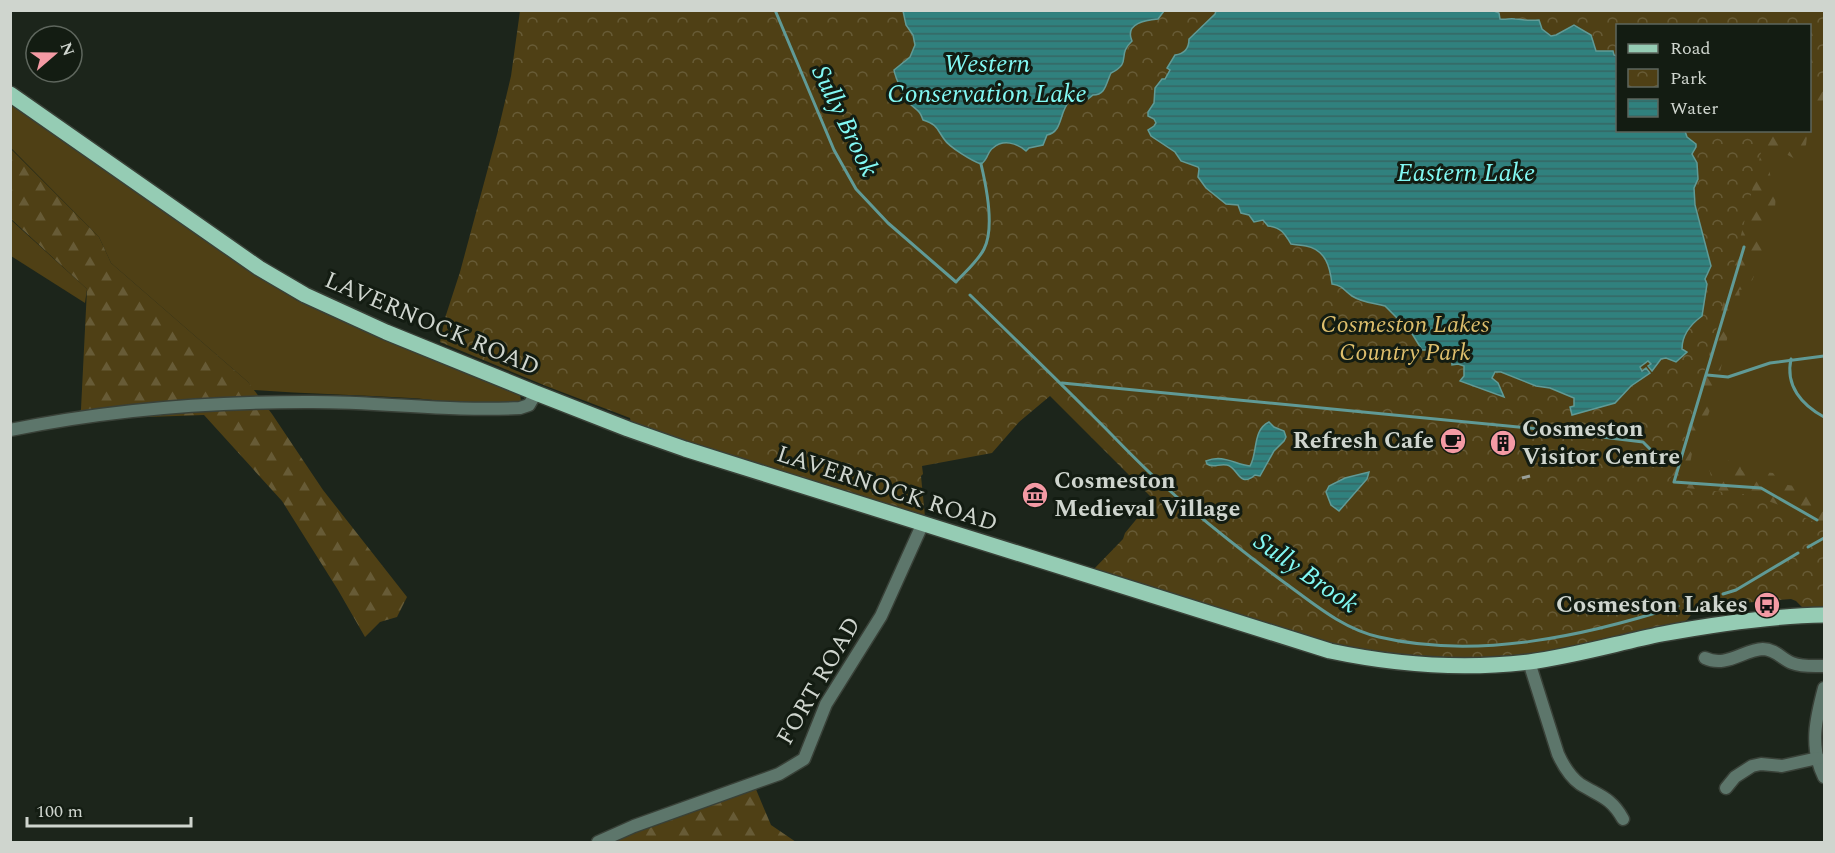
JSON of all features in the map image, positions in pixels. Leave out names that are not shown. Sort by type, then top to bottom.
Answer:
[{"type":"main road","name":"LAVERNOCK ROAD","points":[[10,94],[234,251],[305,295],[386,332],[628,429],[1330,651],[1385,662],[1442,667],[1529,662],[1710,626],[1782,616],[1824,615]]},
{"type":"street","points":[[10,430],[85,417],[202,405],[305,402],[520,408],[529,405],[536,393]]},
{"type":"street","name":"FORT ROAD","points":[[598,843],[634,826],[779,774],[804,759],[826,704],[881,616],[923,523]]},
{"type":"street","points":[[1705,658],[1714,662],[1741,657],[1762,649],[1770,650],[1797,665],[1824,666]]},
{"type":"street","points":[[1529,662],[1563,765],[1579,783],[1611,801],[1623,819]]},
{"type":"street","points":[[1824,688],[1814,743],[1824,777]]},
{"type":"street","points":[[1726,788],[1735,777],[1752,766],[1761,764],[1782,766],[1818,758]]},
{"type":"green space","name":"Cosmeston Lakes Country Park","points":[[520,11],[1824,11],[1824,76],[1811,83],[1811,24],[1616,24],[1616,132],[1766,132],[1712,344],[1675,471],[1668,486],[1752,495],[1779,505],[1824,527],[1824,607],[1803,608],[1791,599],[1729,604],[1694,611],[1687,620],[1680,624],[1531,654],[1492,659],[1439,660],[1350,649],[1093,570],[1123,539],[1125,533],[1153,499],[1050,396],[1019,422],[992,453],[922,466],[925,517],[631,423],[630,418],[440,342],[511,76]]},
{"type":"green space","points":[[1824,11],[1824,100],[1811,107],[1811,24],[1783,24]]},
{"type":"green space","points":[[1824,76],[1824,527],[1669,480],[1766,132],[1811,132],[1811,83]]},
{"type":"green space","points":[[10,102],[296,300],[456,369],[516,390],[520,394],[521,401],[511,404],[484,405],[411,398],[253,390],[248,382],[111,263],[99,237],[11,148]]},
{"type":"green space","points":[[1748,132],[1804,132],[1807,136],[1806,145],[1797,160],[1784,153],[1768,161],[1771,180],[1776,189],[1775,209],[1762,244],[1765,251],[1763,258],[1754,265],[1754,276],[1749,288],[1739,290],[1741,305],[1733,316],[1729,328],[1709,413],[1692,442],[1674,450],[1692,445],[1689,469],[1685,478],[1708,478],[1711,476],[1708,465],[1724,463],[1733,458],[1740,462],[1741,469],[1747,476],[1754,471],[1773,473],[1781,484],[1822,494],[1824,496],[1824,537],[1669,490],[1557,437]]},
{"type":"green space","points":[[10,148],[99,237],[111,263],[248,382],[323,490],[407,597],[397,617],[380,622],[365,637],[282,501],[204,415],[120,418],[77,424],[81,409],[87,289],[11,219]]},
{"type":"green space","points":[[10,219],[87,289],[85,303],[11,256]]},
{"type":"green space","points":[[755,787],[771,825],[796,842],[610,842],[640,827]]},
{"type":"water","name":"Western Conservation Lake","points":[[903,10],[1164,11],[1158,19],[1134,26],[1130,35],[1132,41],[1127,46],[1123,62],[1111,73],[1103,91],[1088,99],[1069,102],[1056,130],[1047,135],[1043,145],[1029,148],[1026,151],[1014,144],[997,145],[981,164],[951,146],[934,125],[923,120],[920,113],[903,94],[894,70],[910,57],[915,45],[913,35],[906,25]]},
{"type":"water","name":"Eastern Lake","points":[[1216,11],[1494,11],[1499,13],[1500,19],[1539,20],[1542,29],[1551,36],[1574,25],[1591,35],[1596,51],[1613,51],[1616,56],[1616,132],[1685,132],[1687,137],[1696,144],[1692,154],[1697,163],[1698,179],[1694,188],[1695,205],[1711,266],[1705,279],[1707,284],[1702,316],[1685,335],[1682,349],[1687,352],[1676,362],[1666,358],[1661,359],[1652,371],[1648,366],[1651,364],[1648,361],[1640,367],[1642,371],[1646,368],[1650,373],[1631,386],[1615,403],[1572,415],[1570,407],[1574,406],[1574,398],[1501,372],[1495,372],[1492,378],[1498,383],[1504,397],[1460,381],[1464,376],[1464,366],[1452,365],[1451,356],[1432,350],[1422,350],[1411,332],[1385,306],[1360,300],[1341,287],[1332,284],[1326,260],[1318,251],[1306,246],[1291,244],[1279,229],[1268,226],[1263,220],[1254,222],[1249,215],[1241,213],[1238,205],[1226,204],[1206,188],[1198,177],[1198,167],[1181,161],[1175,152],[1151,136],[1148,130],[1156,123],[1148,116],[1148,112],[1154,103],[1155,88],[1162,79],[1165,79],[1170,70],[1167,68],[1175,55],[1185,51],[1189,39]]},
{"type":"water","points":[[1269,422],[1284,431],[1286,437],[1274,451],[1260,476],[1255,475],[1245,480],[1227,465],[1207,464],[1206,461],[1218,459],[1250,466],[1260,430]]},
{"type":"water","points":[[1369,472],[1367,479],[1339,511],[1331,505],[1326,492],[1329,486],[1345,478]]},
{"type":"waterway","name":"Sully Brook","points":[[775,10],[834,150],[856,189],[888,223],[956,282],[978,258],[987,240],[989,218],[981,164]]},
{"type":"waterway","points":[[1744,247],[1674,482],[1761,488],[1817,520]]},
{"type":"waterway","name":"Sully Brook","points":[[970,295],[1176,496],[1285,583],[1329,615],[1353,628],[1379,637],[1416,644],[1492,645],[1568,635],[1606,627],[1678,606]]},
{"type":"waterway","points":[[1707,375],[1728,377],[1770,363],[1824,356]]},
{"type":"waterway","points":[[1791,359],[1791,378],[1797,394],[1809,407],[1824,417]]},
{"type":"waterway","points":[[1062,383],[1549,430]]},
{"type":"waterway","points":[[1561,432],[1643,442],[1650,449]]},
{"type":"waterway","points":[[1808,547],[1824,538]]},
{"type":"waterway","name":"Sully Brook","points":[[1723,594],[1736,590],[1798,553]]},
{"type":"railway","points":[[1522,478],[1530,476]]},
{"type":"place","name":"Refresh Cafe","points":[[1453,441]]},
{"type":"place","name":"Cosmeston Visitor Centre","points":[[1503,443]]},
{"type":"place","name":"Cosmeston Medieval Village","points":[[1035,495]]},
{"type":"place","name":"Cosmeston Lakes","points":[[1767,605]]}]
